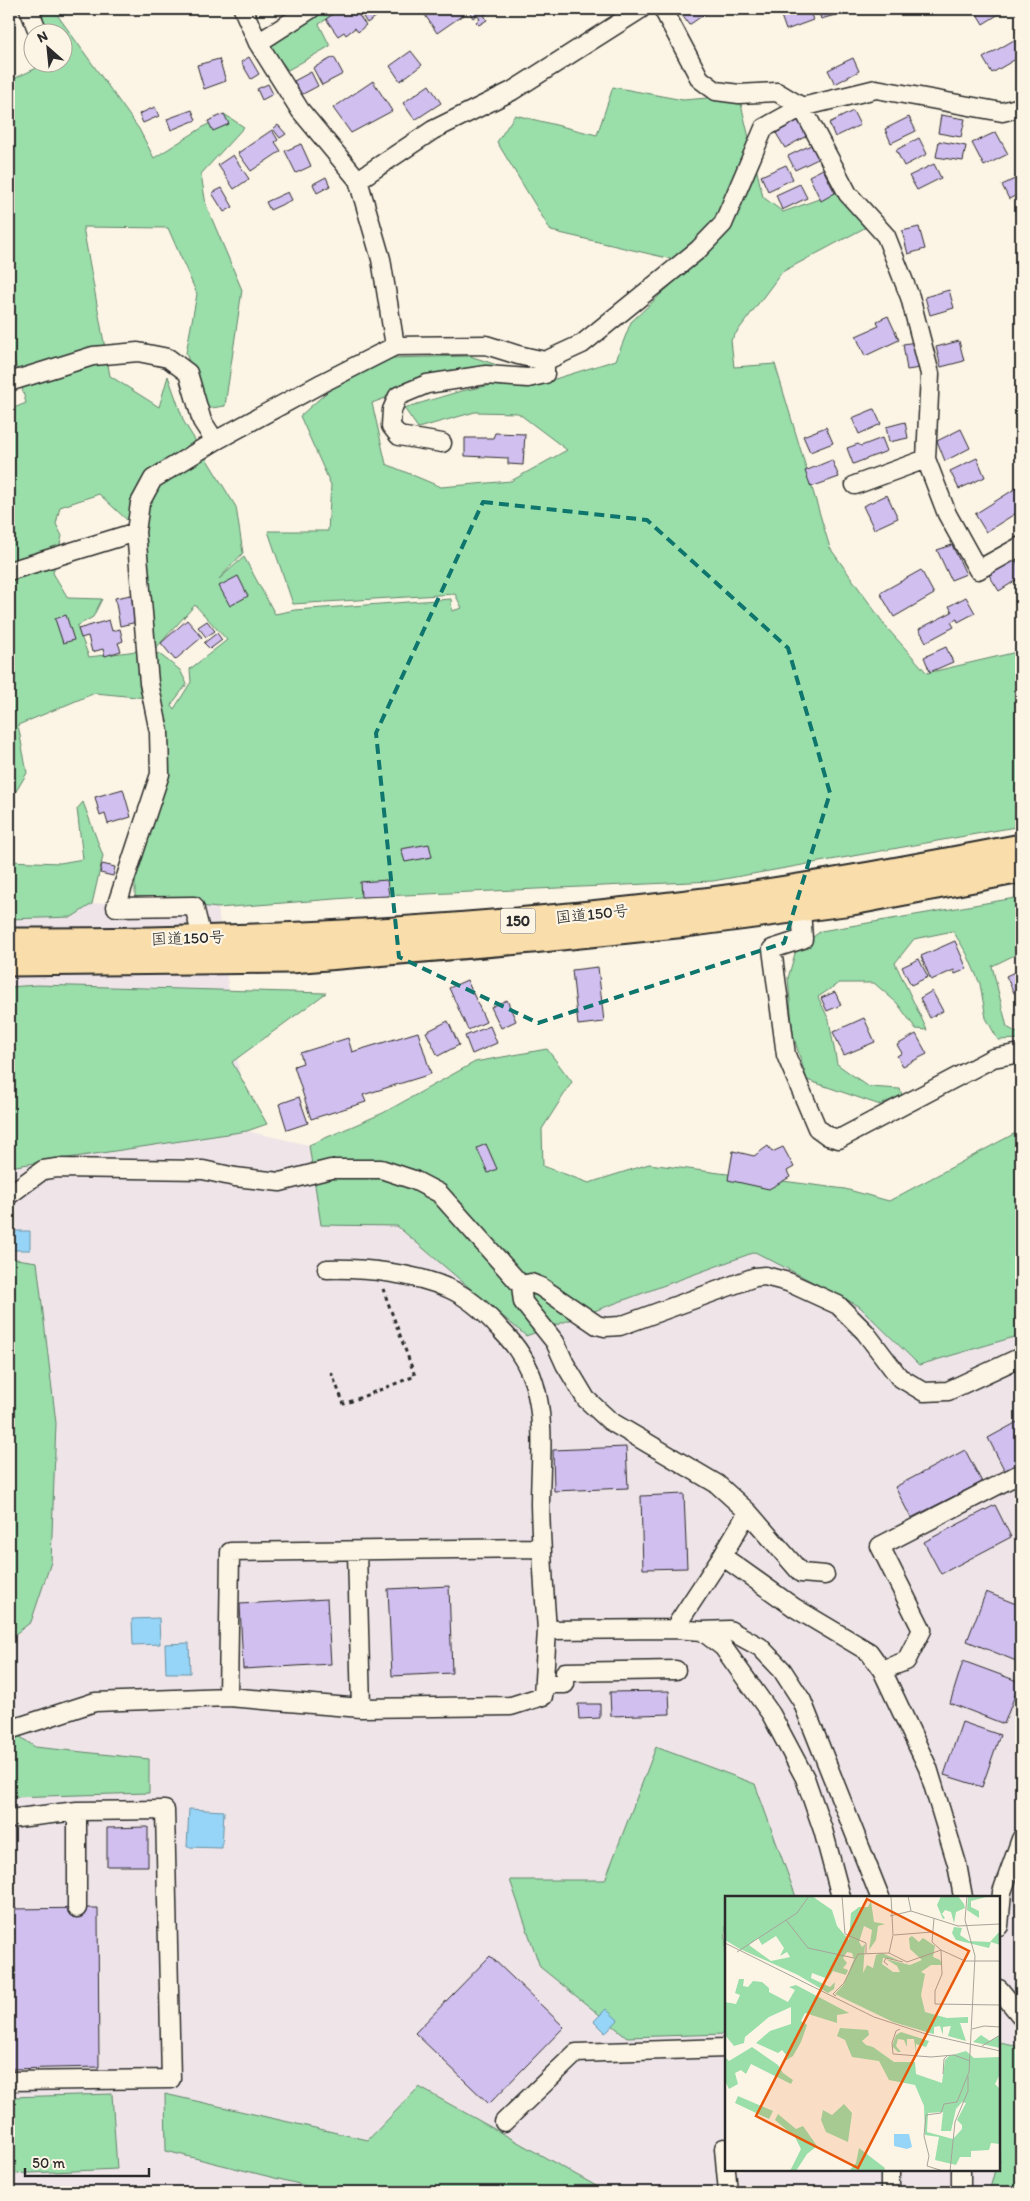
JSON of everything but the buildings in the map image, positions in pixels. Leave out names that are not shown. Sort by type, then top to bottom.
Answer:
[{"type":"highway","name":"国道150号","points":[[9,941],[202,938],[387,931],[534,920],[689,903],[847,880],[1021,848]]},
{"type":"highway","name":"国道150号","points":[[9,963],[291,960],[551,938],[686,924],[852,902],[1021,870]]},
{"type":"street","points":[[29,9],[34,22]]},
{"type":"street","points":[[243,9],[258,43],[300,110],[358,180],[381,259],[395,346]]},
{"type":"street","points":[[258,43],[311,9]]},
{"type":"street","points":[[358,180],[433,130],[512,91],[641,9]]},
{"type":"street","points":[[664,9],[700,79],[716,91],[739,94],[777,92],[802,107],[848,194],[886,236],[910,298],[930,374],[926,459],[947,514],[978,570],[1021,546]]},
{"type":"street","points":[[202,938],[194,906],[116,907],[160,774],[159,732],[149,684],[136,532],[140,503],[153,478],[215,441],[395,346],[486,345],[545,361],[582,344],[698,250],[723,224],[764,128],[802,107],[876,89],[1002,112],[1021,107]]},
{"type":"street","points":[[9,382],[93,356],[138,352],[168,358],[188,373],[202,421],[215,441]]},
{"type":"street","points":[[442,443],[398,436],[390,426],[392,410],[398,396],[428,384],[486,375],[528,378],[545,374],[545,361]]},
{"type":"street","points":[[855,484],[926,459]]},
{"type":"street","points":[[9,571],[136,532]]},
{"type":"street","points":[[801,909],[803,939],[772,949],[786,1055],[817,1128],[828,1136],[839,1139],[993,1058],[1021,1053]]},
{"type":"street","points":[[9,1195],[44,1170],[57,1168],[203,1170],[235,1177],[280,1182],[331,1169],[381,1169],[414,1180],[439,1193],[521,1285],[523,1302],[555,1342],[565,1364],[586,1398],[610,1421],[717,1484],[748,1512],[801,1573],[825,1575]]},
{"type":"street","points":[[9,1730],[95,1702],[228,1697],[361,1708],[510,1706],[543,1696],[547,1630],[540,1548],[540,1418],[534,1384],[523,1358],[510,1338],[488,1315],[471,1301],[451,1289],[422,1279],[351,1268],[327,1269]]},
{"type":"street","points":[[521,1285],[531,1283],[541,1287],[597,1325],[605,1327],[620,1326],[755,1277],[765,1276],[795,1285],[838,1305],[865,1332],[898,1377],[924,1392],[948,1391],[1021,1357]]},
{"type":"street","points":[[882,1670],[906,1661],[922,1630],[880,1546],[1021,1473]]},
{"type":"street","points":[[674,1629],[722,1556],[748,1512]]},
{"type":"street","points":[[228,1697],[230,1552],[357,1552],[540,1548]]},
{"type":"street","points":[[357,1552],[361,1708]]},
{"type":"street","points":[[722,1556],[795,1608],[869,1652],[882,1670],[928,1768],[957,1864],[963,1896]]},
{"type":"street","points":[[547,1630],[729,1630],[760,1647],[782,1670],[802,1701],[880,1896]]},
{"type":"street","points":[[702,1631],[723,1647],[771,1714],[805,1778],[823,1830],[841,1896]]},
{"type":"street","points":[[544,1684],[565,1684],[565,1672],[676,1670]]},
{"type":"street","points":[[9,1819],[77,1811],[166,1810],[171,2079],[9,2082]]},
{"type":"street","points":[[77,1811],[77,1908]]},
{"type":"street","points":[[1000,1915],[1002,1892],[1021,1839]]},
{"type":"street","points":[[1000,1990],[1021,2016]]},
{"type":"street","points":[[504,2122],[576,2053],[725,2048]]},
{"type":"street","points":[[724,2148],[725,2159]]},
{"type":"street","points":[[726,2171],[728,2192]]},
{"type":"street","points":[[890,2171],[890,2192]]},
{"type":"street","points":[[961,2192],[962,2171]]},
{"type":"path","points":[[331,1372],[344,1404],[415,1376],[376,1272]]},
{"type":"highlighted area","points":[[483,502],[647,520],[788,648],[830,793],[784,943],[538,1023],[399,957],[376,733]]},
{"type":"shaded area","points":[[135,899],[218,908],[247,1131],[309,1145],[312,1162],[591,1312],[755,1252],[859,1306],[919,1365],[1021,1335],[1021,2192],[9,2192],[9,919],[72,917],[92,904]]},
{"type":"green space","points":[[42,9],[53,9],[62,22],[40,22]]},
{"type":"green space","points":[[322,9],[343,9],[319,24],[330,46],[288,70],[268,45]]},
{"type":"green space","points":[[72,36],[139,129],[154,158],[224,114],[244,127],[201,174],[206,205],[242,290],[225,406],[205,409],[186,353],[197,294],[168,228],[83,227],[110,376],[159,407],[168,376],[184,422],[236,507],[243,553],[219,579],[244,557],[275,614],[295,610],[451,599],[452,611],[462,608],[455,594],[293,604],[268,531],[328,531],[331,485],[300,416],[343,378],[390,358],[470,356],[497,365],[430,381],[372,403],[386,464],[441,487],[511,481],[567,450],[518,413],[475,412],[418,428],[404,408],[461,391],[528,378],[539,384],[616,360],[631,322],[693,264],[551,231],[497,142],[515,115],[597,135],[613,87],[683,100],[708,98],[741,104],[763,197],[783,212],[841,191],[872,224],[782,272],[731,340],[734,367],[775,364],[830,548],[887,628],[927,673],[1021,651],[1021,826],[713,881],[361,897],[218,908],[135,899],[135,868],[167,779],[149,666],[158,653],[180,670],[187,684],[171,705],[174,709],[191,682],[190,669],[227,640],[195,605],[156,648],[151,659],[141,533],[99,494],[60,507],[56,524],[62,536],[53,573],[68,598],[102,599],[93,617],[77,626],[89,657],[137,651],[147,698],[95,693],[18,725],[27,773],[9,803],[9,410],[26,403],[9,341],[9,81],[28,72],[72,72]]},
{"type":"green space","points":[[83,802],[103,856],[92,904],[72,917],[9,919],[9,861],[60,863],[83,859],[77,809]]},
{"type":"green space","points":[[1021,897],[1021,952],[992,966],[1007,1027],[1019,1034],[1021,1039],[998,1040],[986,1018],[980,984],[967,954],[953,931],[914,939],[895,963],[927,1030],[916,1029],[897,1003],[874,983],[839,983],[818,997],[829,1020],[837,1064],[869,1087],[900,1089],[902,1095],[880,1105],[807,1080],[793,1035],[788,978],[796,950],[821,931]]},
{"type":"green space","points":[[37,985],[326,993],[232,1062],[267,1124],[247,1131],[9,1167],[9,987]]},
{"type":"green space","points":[[547,1049],[572,1082],[542,1129],[543,1166],[589,1183],[649,1164],[845,1189],[889,1201],[1021,1130],[1021,1335],[919,1365],[859,1306],[755,1252],[526,1336],[397,1226],[321,1225],[309,1145],[383,1113],[475,1062]]},
{"type":"green space","points":[[9,1258],[37,1262],[56,1423],[51,1562],[31,1622],[9,1639],[9,1604],[11,1597],[9,1596]]},
{"type":"green space","points":[[9,1729],[35,1747],[149,1759],[149,1793],[9,1797]]},
{"type":"green space","points":[[656,1747],[755,1784],[796,1896],[725,1896],[725,2034],[627,2037],[540,1967],[510,1880],[605,1880]]},
{"type":"green space","points":[[1000,2043],[1021,2047],[1021,2192],[989,2192],[995,2171],[1000,2171]]},
{"type":"green space","points":[[419,2087],[607,2192],[331,2192],[166,2151],[165,2094],[368,2140]]},
{"type":"green space","points":[[112,2094],[117,2169],[9,2174],[9,2097]]},
{"type":"water","points":[[12,1231],[30,1231],[30,1250],[12,1250]]},
{"type":"water","points":[[159,1618],[160,1644],[133,1645],[132,1619]]},
{"type":"water","points":[[189,1643],[190,1673],[166,1673],[165,1644]]},
{"type":"water","points":[[189,1809],[224,1811],[222,1848],[187,1847]]},
{"type":"water","points":[[606,2009],[618,2020],[606,2033],[594,2021]]}]
